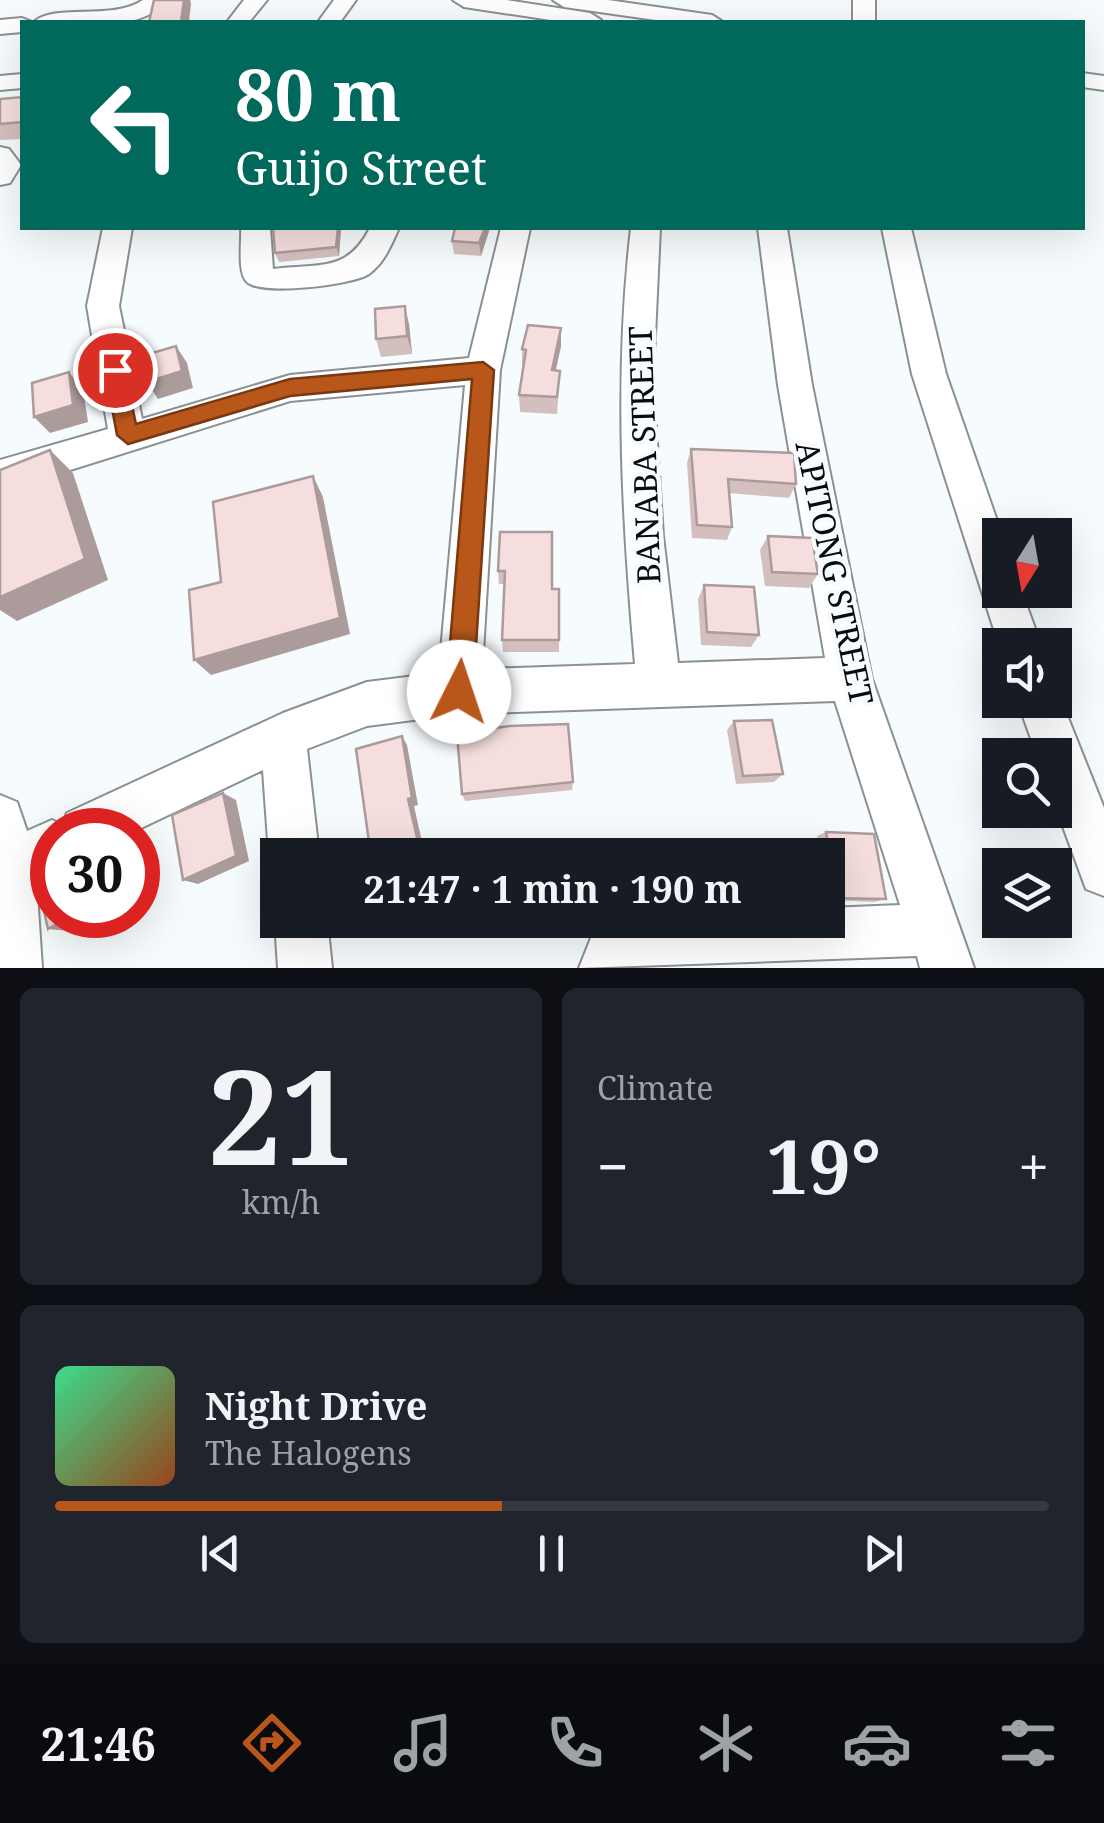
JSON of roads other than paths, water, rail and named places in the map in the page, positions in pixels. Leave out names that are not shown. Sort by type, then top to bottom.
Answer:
[{"type":"street","points":[[86,20],[126,18],[140,14],[158,0]]},
{"type":"street","points":[[240,20],[256,0]]},
{"type":"street","points":[[464,0],[594,20]]},
{"type":"street","points":[[564,0],[699,20]]},
{"type":"street","points":[[0,155],[7,164],[0,177]]},
{"type":"street","points":[[117,230],[103,306],[128,435]]},
{"type":"street","points":[[256,230],[258,275],[270,280],[355,269],[370,254],[383,230]]},
{"type":"street","points":[[459,692],[483,370],[516,230]]},
{"type":"street","name":"BANABA STREET","points":[[645,230],[636,380],[643,536],[660,683]]},
{"type":"street","name":"APITONG STREET","points":[[773,230],[795,386],[850,679],[942,949]]},
{"type":"street","points":[[896,230],[929,374],[982,532]]},
{"type":"street","points":[[0,476],[290,388],[483,370]]},
{"type":"street","points":[[130,808],[282,736],[367,704],[459,692],[850,679]]},
{"type":"street","points":[[1045,718],[1102,859]]},
{"type":"street","points":[[282,736],[292,838]]},
{"type":"street","points":[[15,968],[16,849]]},
{"type":"street","points":[[302,938],[305,968]]},
{"type":"street","points":[[606,968],[612,952],[655,941],[942,949]]}]
